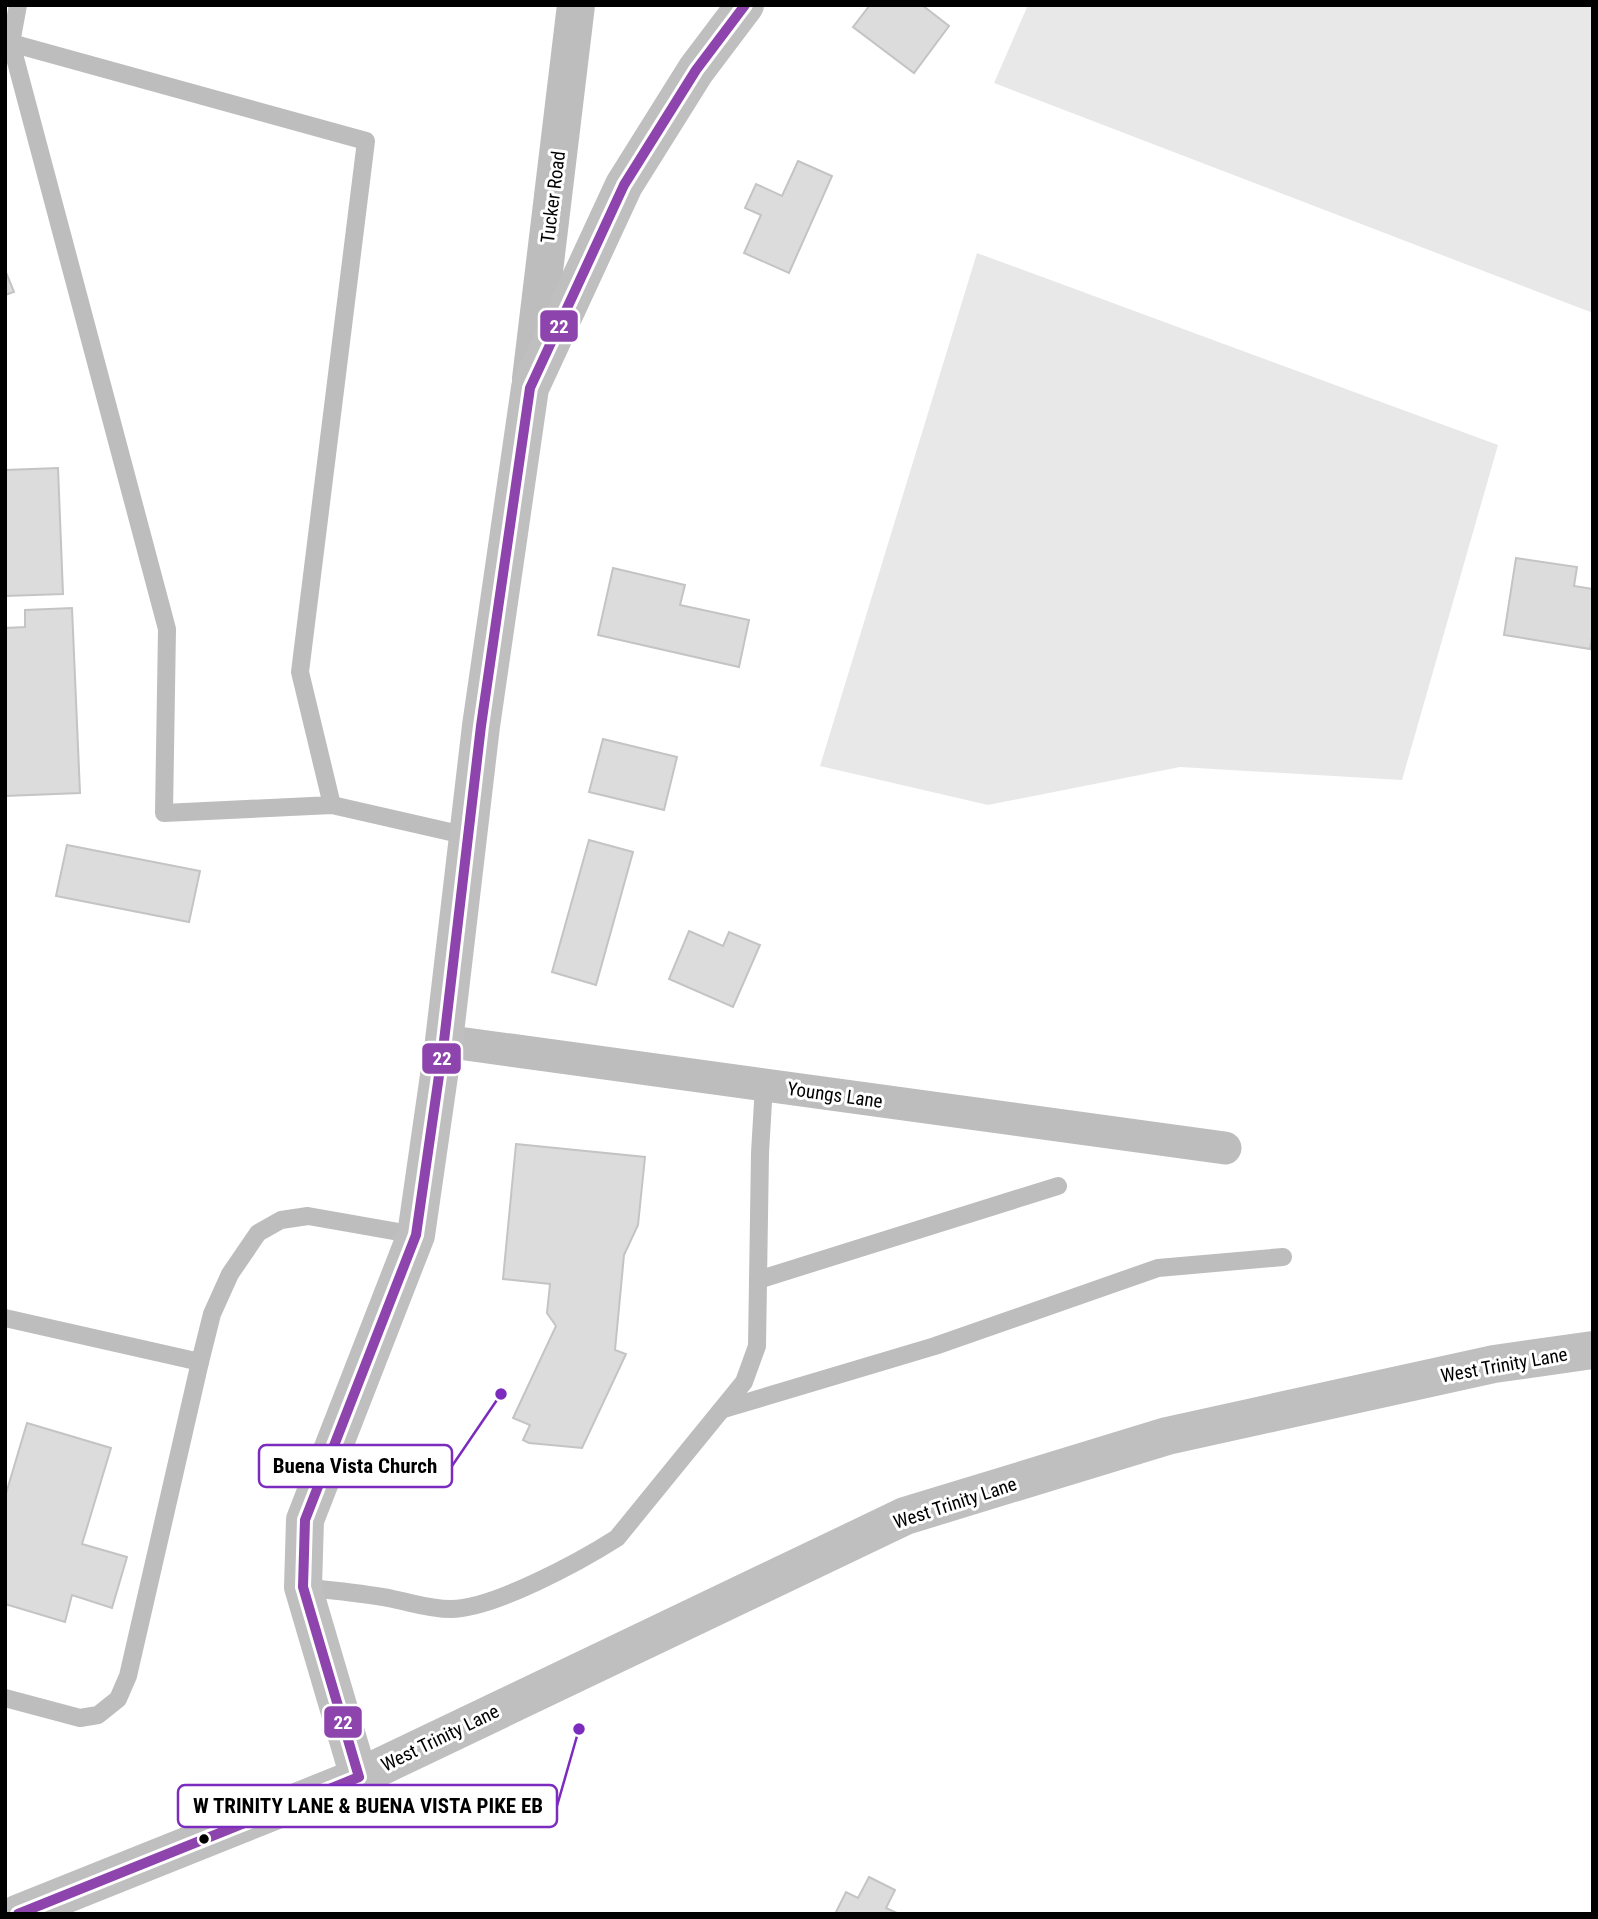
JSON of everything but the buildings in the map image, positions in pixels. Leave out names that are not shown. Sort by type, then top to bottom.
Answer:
[{"type":"main road","points":[[359,1777],[303,1587],[305,1520],[416,1235],[444,1041],[481,726],[530,388],[624,185],[696,70],[745,5]]},
{"type":"main road","name":"West Trinity Lane","points":[[17,1914],[359,1777],[905,1516],[1167,1436],[1494,1364],[1593,1350]]},
{"type":"street","name":"Tucker Road","points":[[530,388],[576,5]]},
{"type":"street","name":"Youngs Lane","points":[[444,1041],[1225,1148]]},
{"type":"lane","points":[[18,5],[11,43],[167,629],[164,813],[332,804],[468,836]]},
{"type":"lane","points":[[11,43],[366,141],[300,672],[332,804]]},
{"type":"lane","points":[[303,1587],[393,1599],[422,1607],[454,1609],[496,1599],[594,1553],[617,1538],[744,1382],[757,1346],[760,1153],[764,1085]]},
{"type":"lane","points":[[758,1280],[1058,1186]]},
{"type":"lane","points":[[5,1698],[80,1718],[98,1715],[118,1699],[128,1676],[212,1314],[230,1274],[258,1233],[281,1220],[308,1216],[416,1235]]},
{"type":"lane","points":[[724,1409],[935,1346],[1157,1268],[1283,1257]]},
{"type":"lane","points":[[5,1318],[200,1362]]},
{"type":"shaded area","points":[[1028,5],[1593,5],[1593,313],[994,83]]},
{"type":"shaded area","points":[[977,253],[1498,445],[1402,780],[1180,767],[988,805],[820,766]]},
{"type":"transit line","name":"22","points":[[18,1914],[359,1777],[303,1587],[305,1520],[416,1235],[444,1041],[481,726],[530,388],[624,185],[696,70],[745,5]]},
{"type":"place","name":"Buena Vista Church","points":[[501,1394]]},
{"type":"place","name":"W TRINITY LANE & BUENA VISTA PIKE EB","points":[[579,1729]]}]
